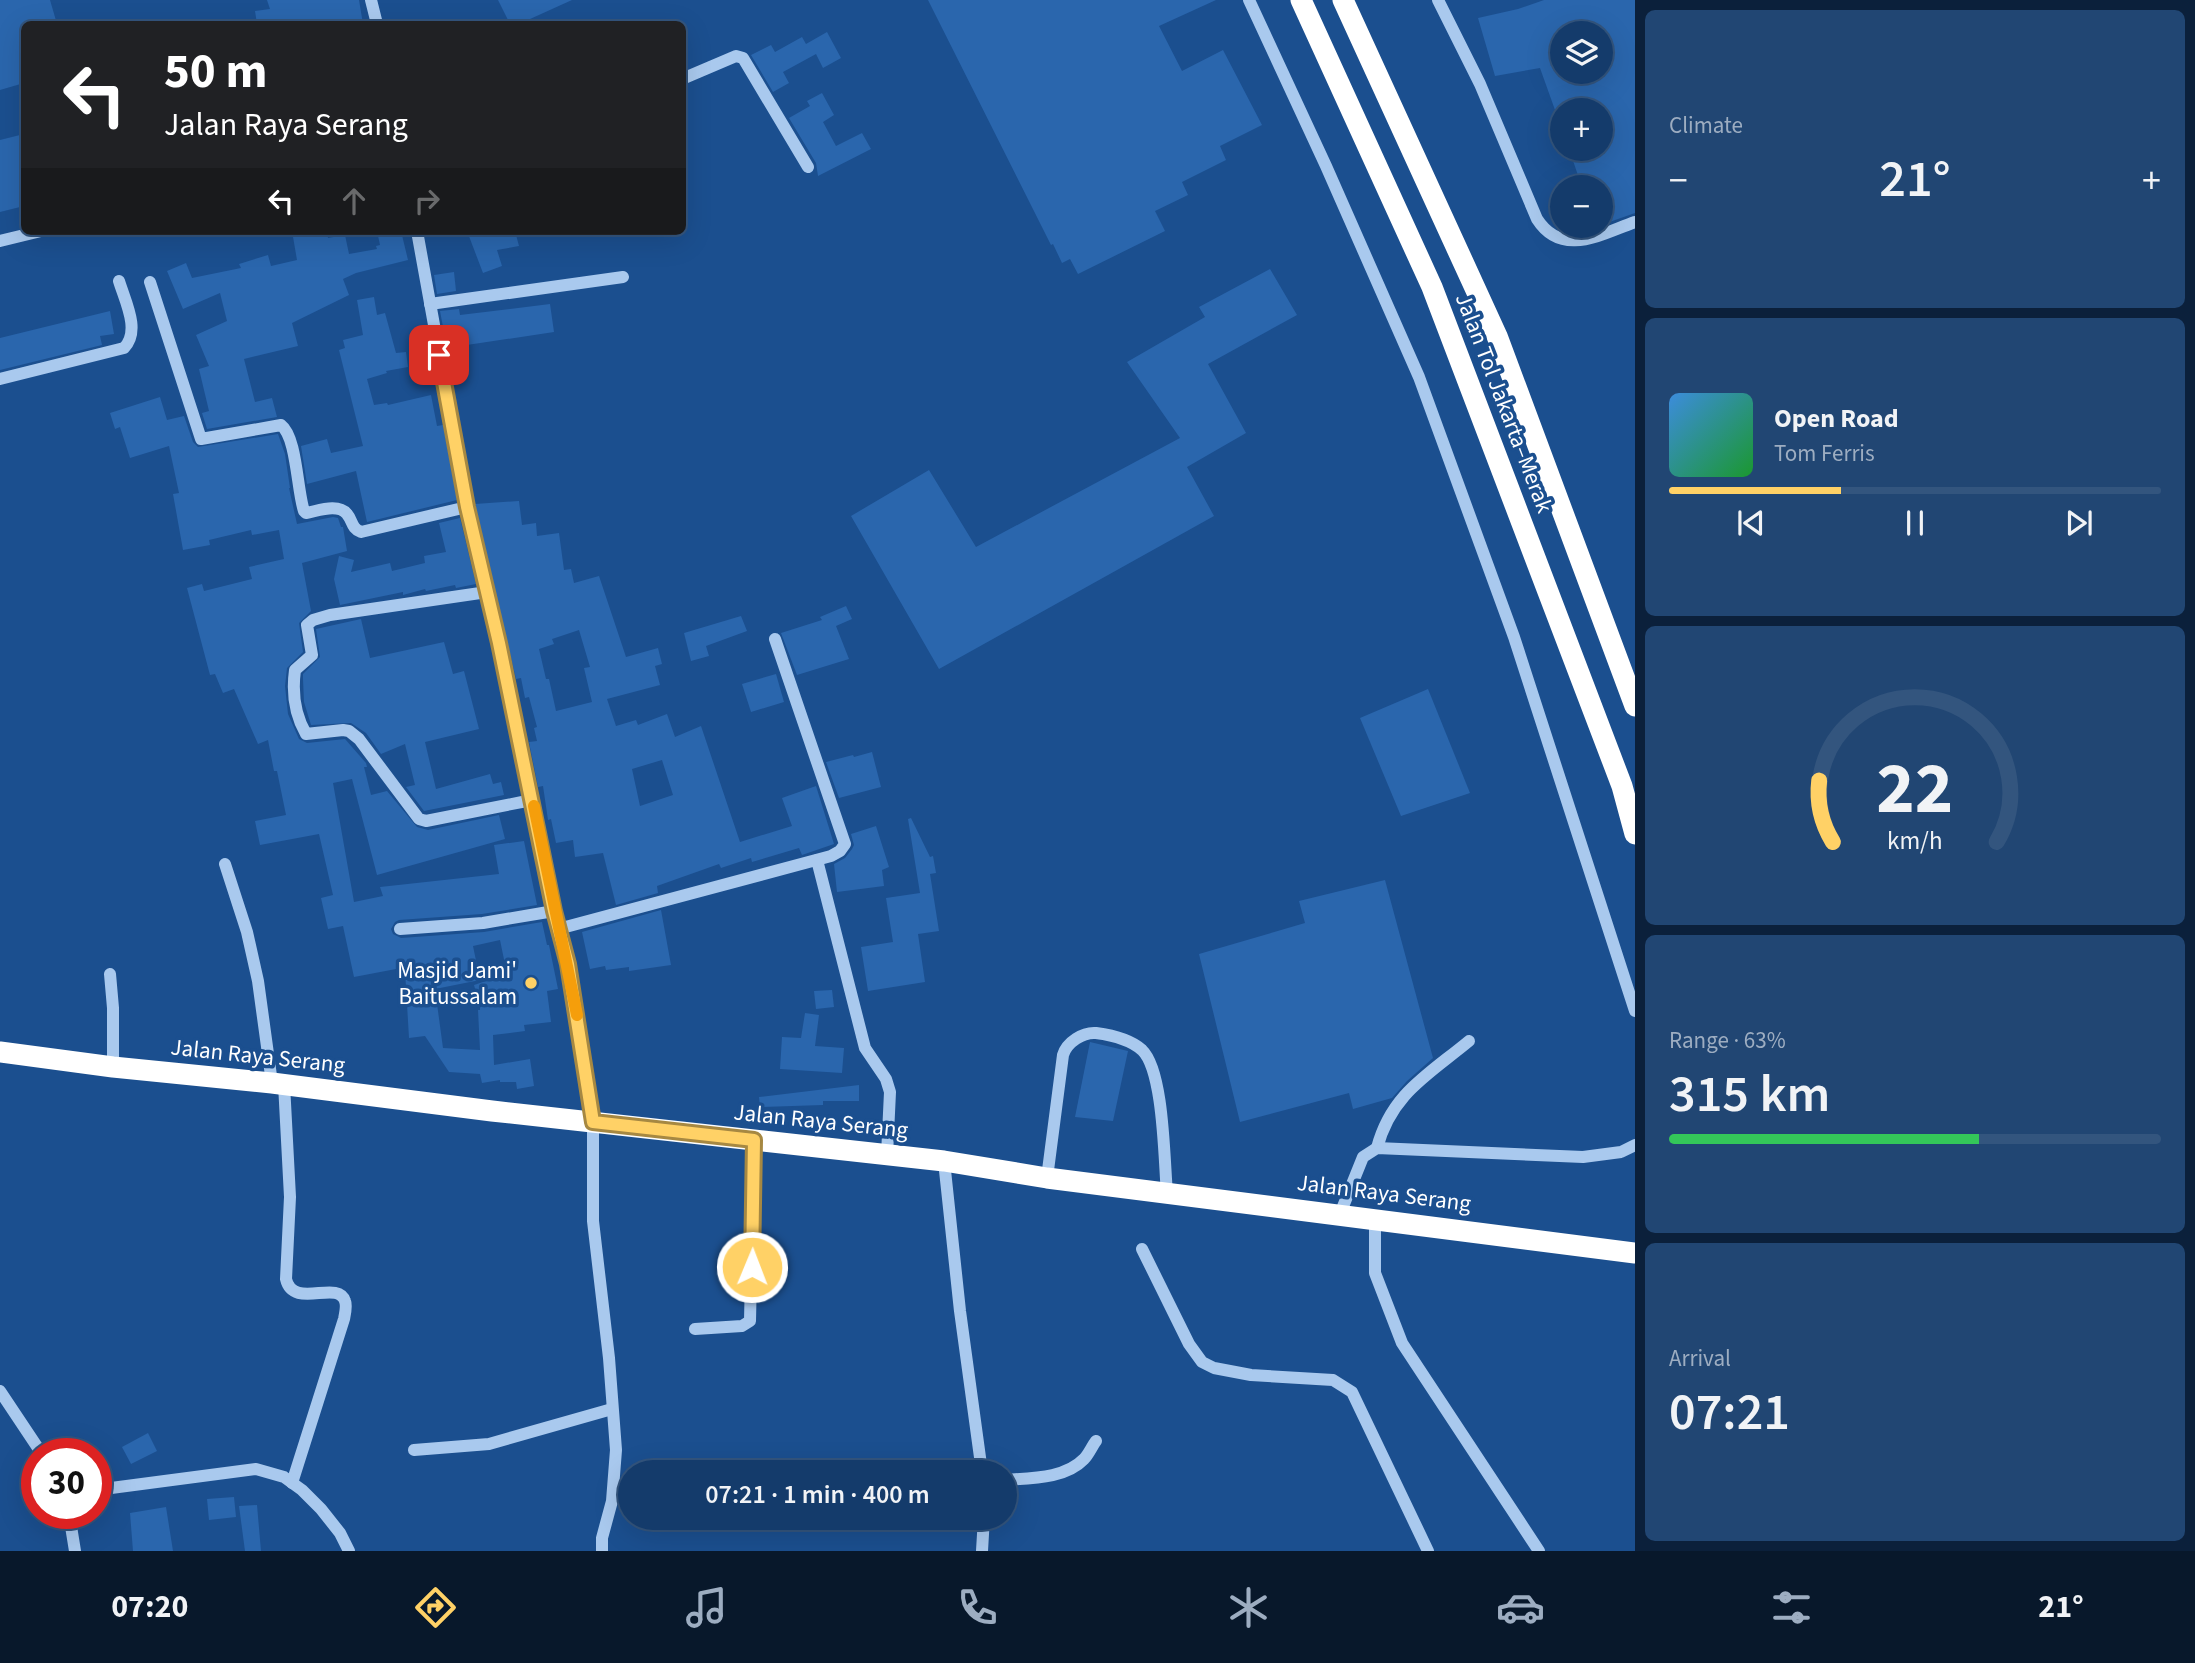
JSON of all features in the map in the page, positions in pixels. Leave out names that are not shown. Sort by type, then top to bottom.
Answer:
[{"type":"highway","name":"Jalan Tol Jakarta–Merak","points":[[1301,0],[1432,287],[1622,786],[1635,834]]},
{"type":"highway","name":"Jalan Tol Jakarta–Merak","points":[[1343,0],[1497,336],[1635,706]]},
{"type":"highway","name":"Jalan Raya Serang","points":[[0,1052],[944,1161],[1047,1178],[1635,1253]]},
{"type":"street","points":[[371,0],[376,21]]},
{"type":"street","points":[[1249,0],[1419,377],[1514,637],[1635,1011]]},
{"type":"street","points":[[1438,0],[1480,84],[1536,219],[1545,232],[1574,242],[1635,222]]},
{"type":"street","points":[[686,77],[736,56],[743,58],[808,167]]},
{"type":"street","points":[[0,241],[25,235]]},
{"type":"street","points":[[418,235],[467,507],[569,973],[593,1122],[593,1221],[609,1358],[616,1450],[612,1500],[602,1538],[602,1551]]},
{"type":"street","points":[[430,304],[623,277]]},
{"type":"street","points":[[0,379],[124,348],[130,342],[132,329],[119,281]]},
{"type":"street","points":[[149,282],[201,439],[281,425],[286,429],[292,447],[304,512],[341,510],[348,514],[353,527],[361,532],[467,507]]},
{"type":"street","points":[[487,592],[330,615],[313,620],[307,625],[312,655],[295,670],[292,689],[306,734],[343,730],[359,739],[419,819],[426,821],[532,800]]},
{"type":"street","points":[[558,929],[831,856],[845,844],[775,639]]},
{"type":"street","points":[[817,860],[865,1048],[886,1079],[890,1092],[887,1155]]},
{"type":"street","points":[[225,864],[247,932],[278,1083],[290,1197],[286,1279],[288,1287],[292,1292],[334,1293],[341,1296],[345,1302],[344,1319],[292,1483]]},
{"type":"street","points":[[400,929],[483,923],[554,911]]},
{"type":"street","points":[[110,974],[113,1067]]},
{"type":"street","points":[[1047,1178],[1065,1047],[1078,1037],[1094,1033],[1130,1042],[1150,1061],[1161,1107],[1167,1193]]},
{"type":"street","points":[[1377,1148],[1383,1126],[1414,1086],[1469,1041]]},
{"type":"street","points":[[695,1329],[742,1326],[751,1321],[754,1140]]},
{"type":"street","points":[[1340,1214],[1363,1157],[1377,1148],[1583,1157],[1621,1152],[1635,1145]]},
{"type":"street","points":[[944,1161],[960,1311],[980,1460]]},
{"type":"street","points":[[1375,1218],[1375,1273],[1402,1343],[1539,1551]]},
{"type":"street","points":[[1142,1249],[1189,1344],[1202,1362],[1214,1368],[1251,1375],[1333,1380],[1352,1392],[1428,1551]]},
{"type":"street","points":[[0,1391],[31,1438]]},
{"type":"street","points":[[414,1450],[489,1444],[612,1409]]},
{"type":"street","points":[[1017,1479],[1038,1478],[1060,1472],[1083,1461],[1096,1441]]},
{"type":"street","points":[[112,1488],[256,1469],[284,1477],[292,1483],[321,1509],[340,1533],[349,1551]]},
{"type":"street","points":[[71,1529],[75,1551]]},
{"type":"street","points":[[982,1551],[983,1530]]},
{"type":"building","points":[[0,0],[50,0],[56,21],[21,21],[21,84],[0,90]]},
{"type":"building","points":[[267,0],[359,0],[362,21],[257,21],[255,11],[270,9]]},
{"type":"building","points":[[498,0],[572,0],[526,21],[508,21]]},
{"type":"building","points":[[928,0],[1216,0],[1159,26],[1182,71],[1223,50],[1262,125],[1220,146],[1226,160],[1182,182],[1188,195],[1155,211],[1165,231],[1078,274],[1070,259],[1062,263],[1053,244],[1051,245]]},
{"type":"building","points":[[1544,0],[1635,0],[1635,213],[1613,221],[1613,175],[1578,175],[1573,161],[1613,161],[1613,98],[1551,98],[1540,68],[1495,76],[1478,18]]},
{"type":"building","points":[[827,32],[841,58],[823,68],[816,54],[783,72],[789,83],[773,92],[751,55],[771,45],[775,52],[802,37],[806,44]]},
{"type":"building","points":[[822,93],[834,115],[823,122],[836,146],[862,133],[871,149],[818,176],[816,163],[789,118],[810,106],[807,101]]},
{"type":"building","points":[[21,135],[21,207],[0,212],[0,140]]},
{"type":"building","points":[[293,235],[328,235],[328,238],[345,235],[349,254],[377,249],[376,246],[380,245],[378,235],[402,235],[408,260],[356,273],[343,279],[349,295],[292,323],[298,346],[244,359],[255,402],[272,398],[277,417],[207,429],[202,413],[209,411],[199,369],[209,366],[196,335],[227,321],[220,293],[183,309],[167,271],[186,263],[192,278],[241,268],[239,264],[268,255],[271,266],[297,260]]},
{"type":"building","points":[[469,235],[516,235],[519,246],[497,250],[502,266],[483,273]]},
{"type":"building","points":[[1270,269],[1297,315],[1208,364],[1246,433],[1187,467],[1214,516],[939,669],[851,516],[929,470],[976,547],[1180,438],[1127,362],[1205,317],[1199,307]]},
{"type":"building","points":[[454,272],[456,291],[437,294],[434,275]]},
{"type":"building","points":[[374,297],[377,315],[385,313],[396,353],[406,352],[408,367],[386,371],[387,373],[367,379],[374,405],[388,405],[431,395],[437,426],[443,425],[457,500],[367,522],[356,471],[307,484],[301,446],[327,439],[331,453],[363,446],[339,350],[345,348],[343,340],[363,335],[357,300]]},
{"type":"building","points":[[550,304],[554,332],[447,348],[440,311],[459,309],[460,315]]},
{"type":"building","points":[[110,311],[114,334],[100,336],[102,345],[0,370],[0,338]]},
{"type":"building","points":[[160,397],[167,420],[184,416],[193,442],[198,447],[278,434],[285,454],[297,524],[338,518],[343,527],[347,551],[302,563],[311,611],[299,623],[303,652],[287,668],[285,686],[288,714],[299,739],[307,743],[345,739],[366,763],[367,767],[364,767],[371,795],[387,791],[417,827],[428,830],[499,815],[505,839],[377,875],[352,779],[333,783],[354,902],[383,896],[380,887],[499,874],[494,845],[524,841],[537,905],[482,914],[399,920],[391,929],[393,934],[401,938],[484,932],[542,922],[558,989],[547,991],[551,1022],[524,1025],[525,1031],[493,1035],[494,1065],[530,1059],[534,1086],[517,1089],[516,1082],[500,1080],[482,1083],[480,1074],[449,1072],[425,1036],[409,1038],[405,970],[396,969],[354,977],[343,926],[328,929],[321,898],[333,895],[319,834],[260,845],[255,821],[286,815],[277,771],[274,771],[268,740],[258,744],[234,689],[223,693],[215,674],[210,675],[187,588],[202,584],[204,591],[252,579],[249,567],[284,559],[279,530],[252,535],[251,530],[209,540],[210,545],[183,550],[173,494],[179,493],[169,446],[130,458],[120,427],[115,429],[110,413]],"holes":[[[500,940],[507,974],[474,985],[480,1006],[480,1050],[443,1048],[435,989],[480,980],[473,946]]]},
{"type":"building","points":[[519,501],[522,525],[536,523],[537,536],[559,533],[564,570],[571,569],[574,583],[599,576],[626,657],[658,648],[662,664],[655,666],[660,685],[607,699],[616,726],[636,720],[638,725],[667,714],[675,737],[701,726],[740,842],[792,826],[782,798],[816,786],[834,844],[802,855],[799,848],[752,862],[751,858],[721,868],[719,864],[657,886],[658,893],[616,905],[603,853],[575,857],[573,840],[556,843],[551,819],[548,820],[543,786],[538,787],[529,742],[537,741],[534,728],[537,727],[529,697],[525,698],[521,678],[516,679],[475,504]],"holes":[[[579,630],[590,667],[584,668],[592,702],[556,711],[539,649],[554,644],[552,639]],[[662,760],[673,795],[640,806],[632,769]]]},
{"type":"building","points":[[460,518],[476,584],[425,589],[403,595],[403,592],[340,605],[334,579],[339,556],[354,560],[351,572],[390,563],[392,571],[425,563],[424,556],[446,552],[439,523]]},
{"type":"building","points":[[846,606],[852,619],[836,626],[849,659],[797,675],[781,633],[822,620],[820,617]]},
{"type":"building","points":[[741,616],[747,631],[706,646],[709,656],[691,661],[684,633]]},
{"type":"building","points":[[361,619],[370,658],[444,642],[453,674],[464,671],[479,729],[425,742],[436,789],[490,774],[493,784],[501,782],[504,795],[424,811],[406,787],[415,785],[405,744],[381,754],[366,733],[351,723],[311,725],[304,702],[303,674],[320,657],[316,629]]},
{"type":"building","points":[[776,674],[784,702],[751,712],[742,684]]},
{"type":"building","points":[[1428,689],[1470,793],[1401,816],[1360,718]]},
{"type":"building","points":[[872,752],[881,787],[839,798],[826,762]]},
{"type":"building","points":[[911,818],[930,857],[933,856],[936,873],[930,874],[939,931],[918,934],[925,982],[868,991],[861,947],[893,942],[886,898],[920,893],[908,819]]},
{"type":"building","points":[[876,826],[889,867],[882,870],[884,886],[837,892],[834,864],[845,858],[852,849],[854,845],[851,834]]},
{"type":"building","points":[[1385,880],[1433,1058],[1392,1098],[1353,1109],[1349,1093],[1240,1122],[1199,954],[1305,923],[1299,901]]},
{"type":"building","points":[[661,910],[671,965],[629,971],[629,967],[606,970],[605,966],[590,969],[582,932]]},
{"type":"building","points":[[832,990],[834,1007],[816,1009],[814,991]]},
{"type":"building","points":[[805,1013],[819,1015],[815,1046],[844,1048],[842,1073],[780,1069],[782,1037],[801,1038]]},
{"type":"building","points":[[1090,1042],[1128,1051],[1113,1121],[1075,1117]]},
{"type":"building","points":[[859,1085],[859,1101],[823,1101],[823,1105],[760,1107],[759,1097]]},
{"type":"building","points":[[148,1433],[157,1451],[131,1464],[122,1447]]},
{"type":"building","points":[[234,1497],[236,1517],[209,1520],[207,1499]]},
{"type":"building","points":[[257,1505],[261,1551],[245,1551],[239,1506]]},
{"type":"building","points":[[166,1507],[173,1551],[133,1551],[130,1513]]},
{"type":"slow traffic","points":[[534,806],[577,1015]]},
{"type":"place","name":"Masjid Jami' Baitussalam","points":[[531,983]]},
{"type":"route","points":[[439,355],[467,507],[499,643],[554,911],[568,964],[593,1122],[754,1140],[752,1267]]}]
